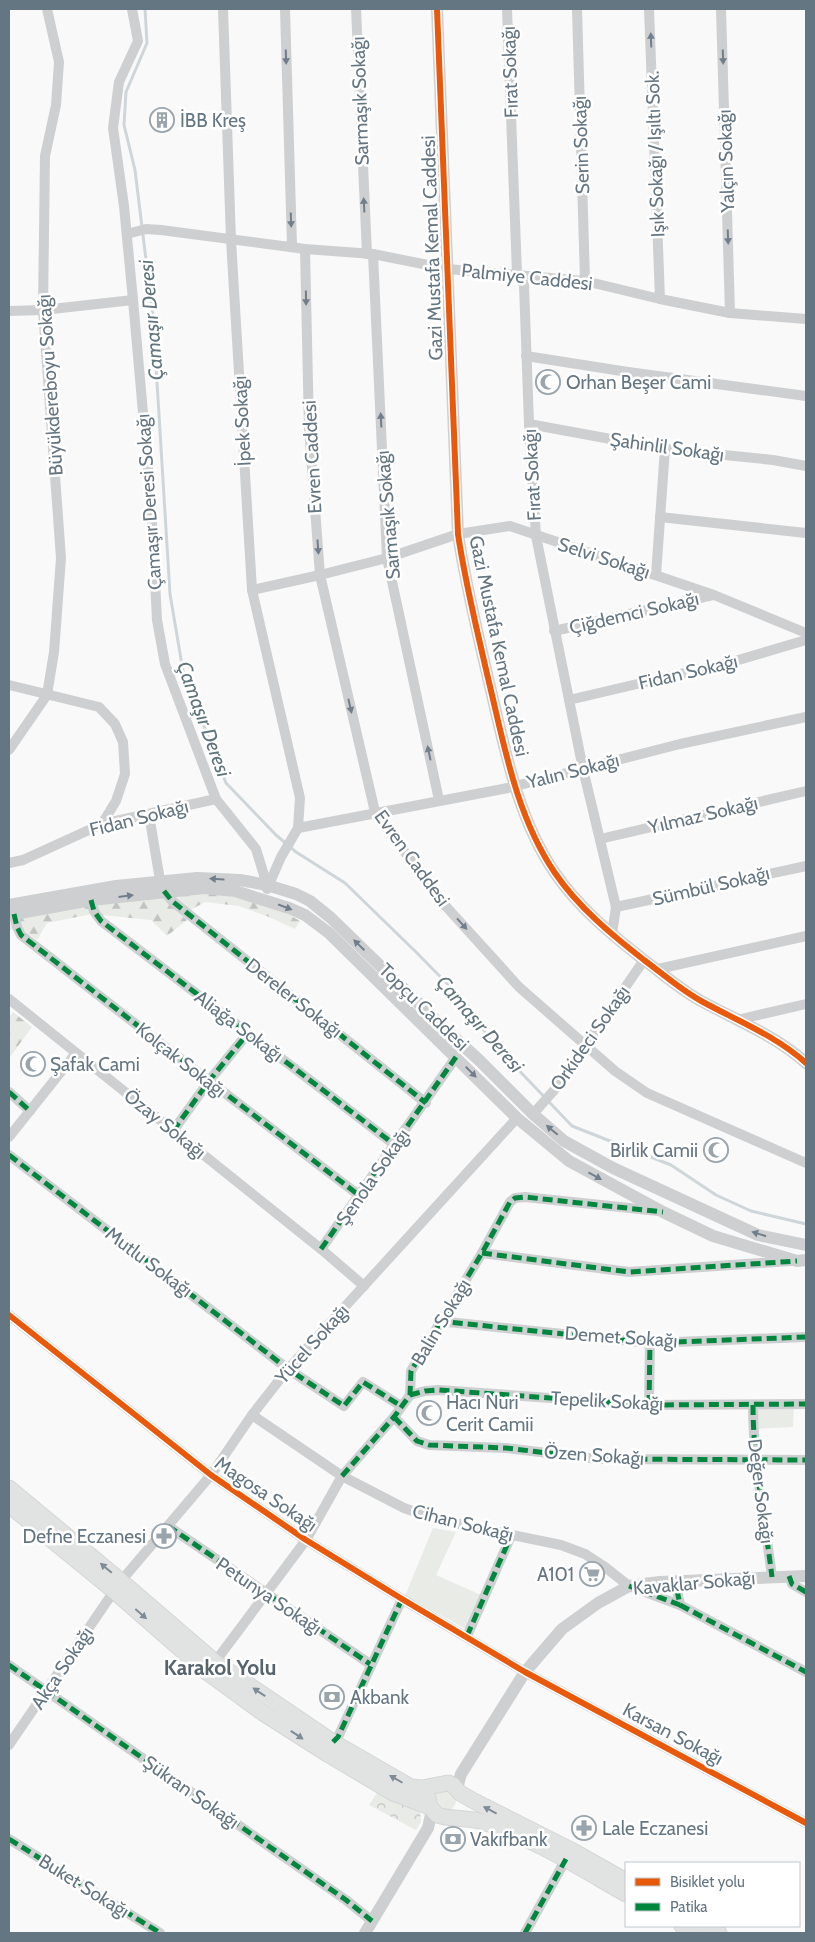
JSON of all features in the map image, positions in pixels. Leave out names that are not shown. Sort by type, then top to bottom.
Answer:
[{"type":"main road","points":[[9,1488],[117,1586],[208,1673],[310,1744],[393,1793],[438,1813],[487,1823],[504,1829],[566,1859],[625,1893]]},
{"type":"main road","points":[[9,1505],[215,1662],[333,1742],[411,1787],[422,1788],[453,1784]]},
{"type":"main road","points":[[438,1813],[428,1797],[430,1792],[437,1785],[453,1784],[625,1880]]},
{"type":"main road","points":[[438,1813],[457,1812],[460,1808],[462,1803],[453,1784]]},
{"type":"main road","points":[[683,1927],[695,1933]]},
{"type":"street","name":"Büyükdereboyu Sokağı","points":[[9,750],[47,695],[54,652],[62,558],[43,310],[45,156],[56,105],[58,62],[47,9]]},
{"type":"street","name":"Çamaşır Deresi Sokağı","points":[[132,9],[138,41],[119,82],[113,128],[130,233],[133,300],[151,503],[157,620],[166,664],[216,799],[256,849],[267,885]]},
{"type":"street","name":"İpek Sokağı","points":[[223,9],[231,240],[252,590],[300,798],[298,828]]},
{"type":"street","points":[[285,9],[292,246]]},
{"type":"street","name":"Sarmaşık Sokağı","points":[[356,9],[387,558],[439,800]]},
{"type":"street","name":"Gazi Mustafa Kemal Caddesi","points":[[436,9],[458,534],[464,570],[515,786],[531,833],[556,874],[582,905],[612,934],[700,1001],[790,1049],[806,1063]]},
{"type":"street","name":"Fırat Sokağı","points":[[507,9],[518,274],[524,285],[529,424],[536,536],[583,769],[616,908],[612,934]]},
{"type":"street","name":"Serin Sokağı","points":[[578,9],[585,282]]},
{"type":"street","name":"Işık Sokağı / Işıltı Sok.","points":[[649,9],[660,299]]},
{"type":"street","name":"Yalçın Sokağı","points":[[721,9],[730,313]]},
{"type":"street","name":"Palmiye Caddesi","points":[[130,233],[146,229],[305,249],[370,254],[448,268],[585,282],[730,313],[806,319]]},
{"type":"street","name":"Evren Caddesi","points":[[305,249],[309,428],[320,575],[375,812],[442,902],[519,987],[615,1071],[647,1093],[806,1163]]},
{"type":"street","points":[[9,311],[43,310],[133,300]]},
{"type":"street","points":[[526,356],[806,396]]},
{"type":"street","name":"Şahinlil Sokağı","points":[[529,424],[665,449],[773,460],[806,466]]},
{"type":"street","points":[[656,575],[665,449]]},
{"type":"street","points":[[660,517],[806,533]]},
{"type":"street","name":"Selvi Sokağı","points":[[252,590],[387,558],[458,534],[510,526],[714,595],[806,633]]},
{"type":"street","name":"Çiğdemci Sokağı","points":[[554,630],[714,595]]},
{"type":"street","name":"Fidan Sokağı","points":[[569,700],[735,661],[806,640]]},
{"type":"street","points":[[9,684],[99,707],[115,724],[123,742],[125,774],[116,801],[102,824]]},
{"type":"street","name":"Yalın Sokağı","points":[[298,828],[515,786],[680,744],[806,717]]},
{"type":"street","name":"Yılmaz Sokağı","points":[[600,839],[806,791]]},
{"type":"street","name":"Fidan Sokağı","points":[[9,863],[23,860],[102,824],[216,799]]},
{"type":"street","points":[[149,815],[162,886]]},
{"type":"street","points":[[265,899],[267,885],[280,857],[298,828]]},
{"type":"street","name":"Sümbül Sokağı","points":[[616,908],[806,866]]},
{"type":"street","name":"Topçu Caddesi","points":[[11,910],[89,896],[162,886],[197,878],[240,880],[267,885],[296,894],[310,901],[331,918],[443,1027],[536,1111],[564,1141],[612,1168],[758,1235],[806,1245]]},
{"type":"street","name":"Topçu Caddesi","points":[[162,886],[235,891],[265,899],[305,915],[329,934],[517,1118],[569,1161],[663,1212],[713,1236],[802,1261]]},
{"type":"street","name":"Dereler Sokağı","points":[[162,886],[172,901],[426,1102]]},
{"type":"street","name":"Aliağa Sokağı","points":[[89,896],[94,911],[101,921],[395,1145]]},
{"type":"street","name":"Kolçak Sokağı","points":[[11,910],[21,935],[360,1196]]},
{"type":"street","points":[[658,970],[806,936]]},
{"type":"street","name":"Orkideci Sokağı","points":[[536,1111],[556,1088],[644,960]]},
{"type":"street","name":"Özay Sokağı","points":[[9,999],[321,1249]]},
{"type":"street","points":[[737,1020],[806,1004]]},
{"type":"street","points":[[173,1131],[209,1081],[248,1033]]},
{"type":"street","points":[[9,1137],[76,1053]]},
{"type":"street","name":"Şenola Sokağı","points":[[321,1249],[456,1057]]},
{"type":"street","points":[[9,1092],[30,1111]]},
{"type":"street","name":"Yücel Sokağı","points":[[117,1586],[211,1475],[252,1415],[288,1369],[517,1118]]},
{"type":"street","name":"Mutlu Sokağı","points":[[9,1155],[288,1369],[344,1406],[363,1382],[401,1406]]},
{"type":"street","name":"Balin Sokağı","points":[[410,1395],[411,1371],[482,1253],[510,1202],[519,1197],[663,1212]]},
{"type":"street","points":[[321,1249],[364,1286]]},
{"type":"street","points":[[482,1253],[629,1272],[802,1261]]},
{"type":"street","name":"Magosa Sokağı","points":[[9,1315],[211,1475],[306,1540],[525,1672]]},
{"type":"street","name":"Demet Sokağı","points":[[438,1324],[448,1322],[650,1342],[806,1337]]},
{"type":"street","points":[[650,1342],[650,1405]]},
{"type":"street","name":"Tepelik Sokağı","points":[[410,1395],[438,1390],[650,1405],[806,1404]]},
{"type":"street","points":[[215,1662],[306,1540],[342,1476],[394,1417],[410,1395]]},
{"type":"street","name":"Değer Sokağı","points":[[754,1404],[753,1428],[756,1460],[772,1576]]},
{"type":"street","name":"Cihan Sokağı","points":[[252,1415],[342,1476],[404,1508],[435,1519],[561,1545],[584,1554],[605,1567],[629,1586],[680,1605],[806,1672]]},
{"type":"street","name":"Özen Sokağı","points":[[394,1417],[417,1441],[429,1445],[506,1448],[598,1459],[806,1460]]},
{"type":"street","name":"Petunya Sokağı","points":[[168,1526],[370,1664]]},
{"type":"street","points":[[467,1636],[512,1536]]},
{"type":"street","points":[[790,1576],[792,1584],[806,1592]]},
{"type":"street","name":"Kavaklar Sokağı","points":[[453,1784],[525,1672],[562,1629],[598,1603],[629,1586],[680,1580],[806,1576]]},
{"type":"street","points":[[680,1580],[677,1590],[680,1605]]},
{"type":"street","name":"Akça Sokağı","points":[[9,1746],[117,1586]]},
{"type":"street","points":[[333,1742],[338,1738],[370,1664],[402,1599]]},
{"type":"street","name":"Şükran Sokağı","points":[[9,1665],[338,1894],[372,1921]]},
{"type":"street","name":"Karsan Sokağı","points":[[525,1672],[806,1823]]},
{"type":"street","points":[[364,1933],[438,1813]]},
{"type":"street","name":"Buket Sokağı","points":[[9,1839],[160,1933]]},
{"type":"street","points":[[525,1933],[566,1859]]},
{"type":"green space","points":[[202,893],[229,896],[265,904],[300,921],[295,929],[239,906],[205,902],[181,915],[187,920],[167,936],[151,920],[92,914],[47,923],[37,940],[21,928],[9,930],[9,918],[97,904]]},
{"type":"green space","points":[[13,1012],[32,1027],[10,1057],[9,1018]]},
{"type":"green space","points":[[794,1404],[793,1427],[753,1429],[753,1405]]},
{"type":"green space","points":[[433,1528],[456,1532],[436,1575],[481,1595],[466,1629],[405,1596]]},
{"type":"green space","points":[[383,1784],[420,1809],[421,1822],[416,1830],[369,1805]]},
{"type":"green space","points":[[445,1789],[453,1792],[456,1800],[453,1808],[445,1811],[437,1808],[434,1800],[437,1792]]},
{"type":"waterway","name":"Çamaşır Deresi","points":[[145,9],[147,43],[126,92],[124,125],[135,170],[153,317],[170,594],[183,671],[226,783],[276,835],[296,852],[345,883],[416,952],[466,1003],[491,1041],[572,1126],[671,1165],[716,1195],[751,1211],[806,1224]]},
{"type":"marked path","points":[[164,891],[172,901],[426,1103]]},
{"type":"marked path","points":[[91,900],[94,911],[101,921],[395,1145]]},
{"type":"marked path","points":[[14,914],[21,935],[360,1196]]},
{"type":"marked path","points":[[173,1131],[209,1081],[248,1033]]},
{"type":"marked path","points":[[321,1249],[456,1057]]},
{"type":"marked path","points":[[9,1092],[30,1111]]},
{"type":"marked path","points":[[9,1155],[288,1369],[344,1406],[363,1382],[401,1406]]},
{"type":"marked path","points":[[342,1476],[394,1417],[410,1395],[411,1371],[482,1253],[510,1202],[515,1198],[525,1197],[663,1212]]},
{"type":"marked path","points":[[482,1253],[629,1272],[797,1261]]},
{"type":"marked path","points":[[438,1324],[448,1322],[650,1343],[806,1337]]},
{"type":"marked path","points":[[649,1405],[650,1343]]},
{"type":"marked path","points":[[410,1395],[439,1390],[649,1405],[806,1404]]},
{"type":"marked path","points":[[753,1405],[757,1469],[772,1577]]},
{"type":"marked path","points":[[394,1417],[417,1441],[429,1445],[506,1448],[598,1459],[806,1460]]},
{"type":"marked path","points":[[168,1526],[370,1664]]},
{"type":"marked path","points":[[467,1636],[511,1536]]},
{"type":"marked path","points":[[789,1576],[792,1584],[806,1592]]},
{"type":"marked path","points":[[629,1586],[680,1605],[677,1590],[680,1580]]},
{"type":"marked path","points":[[333,1742],[338,1737],[402,1599]]},
{"type":"marked path","points":[[680,1605],[806,1672]]},
{"type":"marked path","points":[[9,1665],[346,1900],[372,1921]]},
{"type":"marked path","points":[[9,1839],[160,1933]]},
{"type":"marked path","points":[[525,1933],[566,1859]]},
{"type":"cycle path","points":[[437,9],[458,534],[488,678],[506,754],[521,804],[530,828],[555,873],[596,920],[688,993],[769,1037],[806,1063]]},
{"type":"cycle path","points":[[9,1315],[211,1475],[306,1540],[525,1672],[806,1823]]},
{"type":"place","name":"İBB Kreş","points":[[162,120]]},
{"type":"place","name":"Orhan Beşer Cami","points":[[548,382]]},
{"type":"place","name":"Şafak Cami","points":[[33,1064]]},
{"type":"place","name":"Birlik Camii","points":[[716,1150]]},
{"type":"place","name":"Hacı Nuri Cerit Camii","points":[[429,1413]]},
{"type":"place","name":"Defne Eczanesi","points":[[164,1536]]},
{"type":"place","name":"A101","points":[[592,1574]]},
{"type":"place","name":"Akbank","points":[[332,1697]]},
{"type":"place","name":"Lale Eczanesi","points":[[584,1828]]},
{"type":"place","name":"Vakıfbank","points":[[453,1839]]},
{"type":"district","name":"Karakol Yolu","points":[[220,1667]]}]
